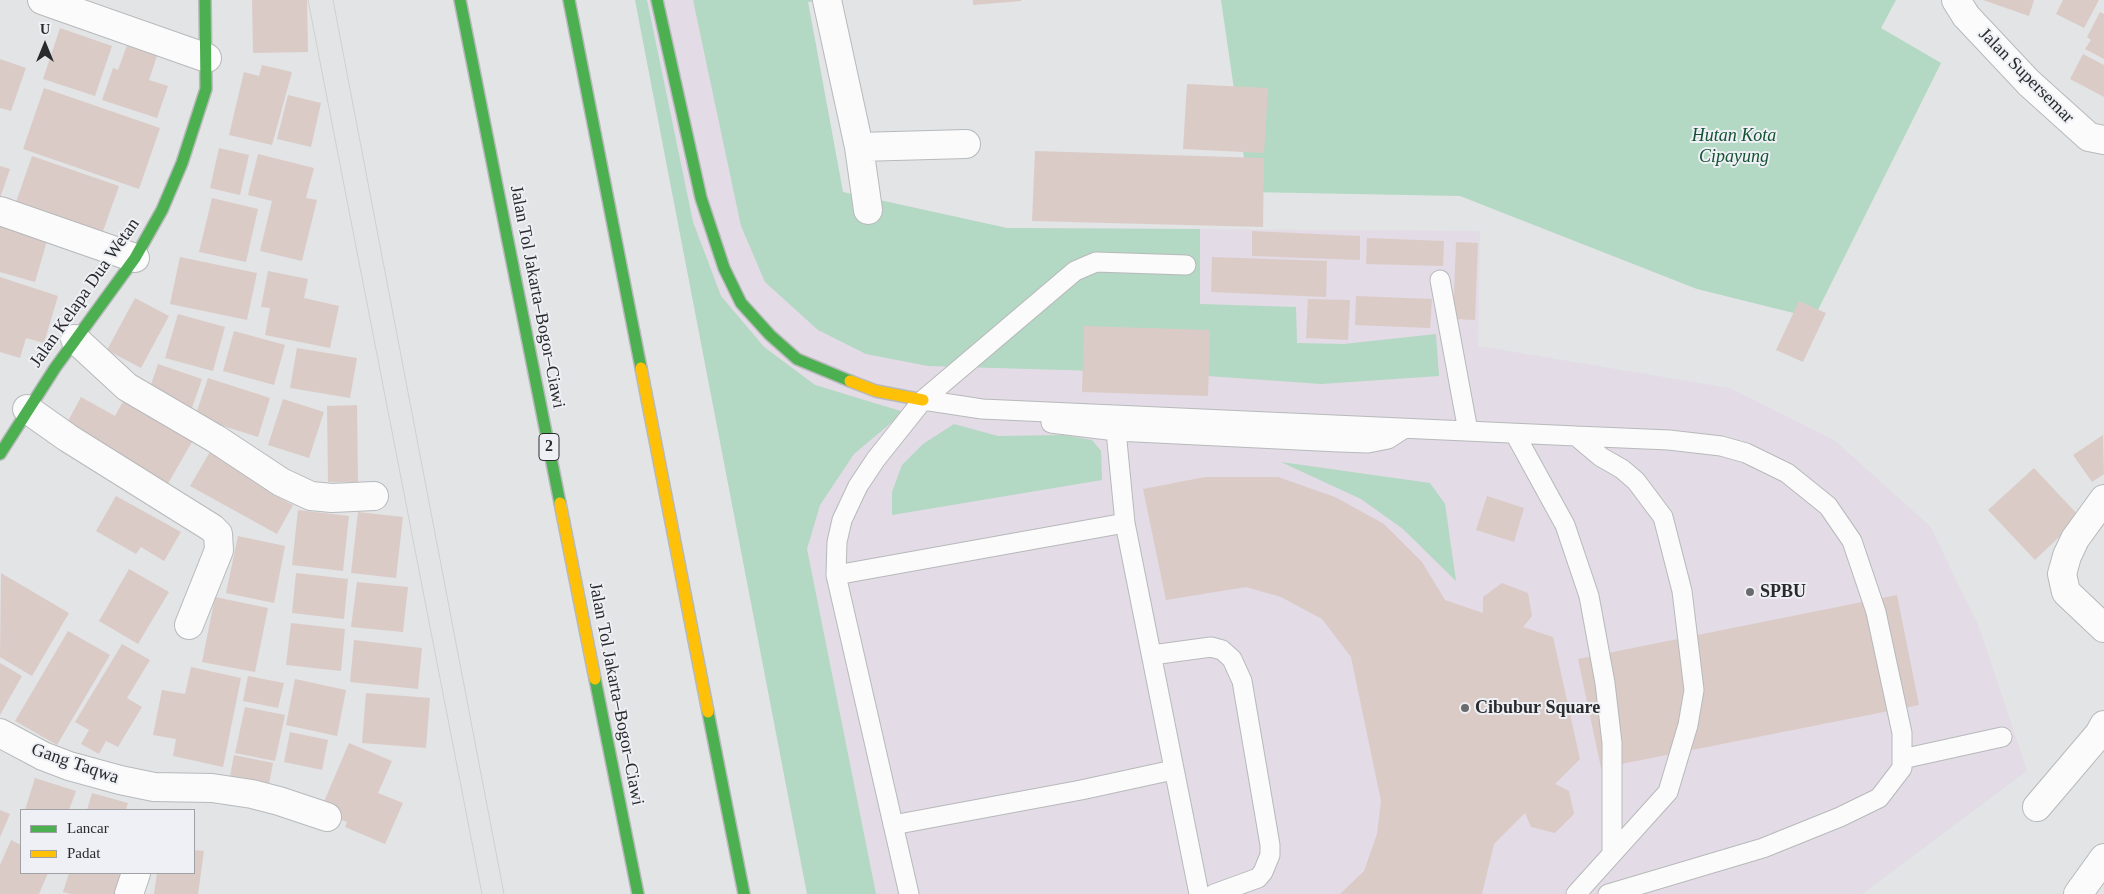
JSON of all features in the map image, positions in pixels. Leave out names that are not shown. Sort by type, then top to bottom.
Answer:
[{"type":"main road","name":"Jalan Kelapa Dua Wetan","points":[[0,454],[75,339],[135,258],[162,210],[182,163],[206,89],[205,0]]},
{"type":"main road","name":"Jalan Tol Jakarta–Bogor–Ciawi","points":[[460,0],[638,894]]},
{"type":"main road","points":[[569,0],[744,894]]},
{"type":"main road","points":[[657,0],[701,198],[724,268],[741,303],[770,335],[797,359],[876,391],[923,400]]},
{"type":"street","points":[[42,0],[207,58]]},
{"type":"street","points":[[827,0],[859,147],[868,210]]},
{"type":"street","name":"Jalan Supersemar","points":[[1956,0],[1966,16],[2029,83],[2089,137],[2104,140]]},
{"type":"street","points":[[859,147],[966,144]]},
{"type":"street","points":[[0,211],[135,258]]},
{"type":"street","points":[[75,339],[127,387],[216,439],[281,482],[311,496],[332,498],[374,496]]},
{"type":"street","points":[[27,410],[68,438],[212,528],[218,534],[219,550],[190,625]]},
{"type":"street","points":[[2104,498],[2075,539],[2067,556],[2062,574],[2066,592],[2104,628]]},
{"type":"street","points":[[2037,807],[2099,734],[2104,725]]},
{"type":"street","name":"Gang Taqwa","points":[[0,733],[43,756],[158,795],[212,788],[279,800],[327,817]]},
{"type":"street","points":[[2078,894],[2104,858]]},
{"type":"street","points":[[129,894],[136,874]]},
{"type":"lane","points":[[909,894],[836,575],[837,542],[842,520],[858,486],[876,459],[923,400],[1075,270],[1096,262],[1186,265]]},
{"type":"lane","points":[[1440,280],[1468,431]]},
{"type":"lane","points":[[923,400],[982,409],[1669,440],[1721,446],[1746,453],[1787,473],[1828,506],[1852,541],[1876,612],[1902,733],[1902,768],[1879,798],[1840,817],[1763,848],[1608,894]]},
{"type":"lane","points":[[982,409],[1014,419],[1116,431],[1368,443],[1388,439],[1405,428]]},
{"type":"lane","points":[[1116,431],[1125,523],[1199,894]]},
{"type":"lane","points":[[1515,434],[1565,525],[1589,596],[1605,683],[1612,743],[1612,853]]},
{"type":"lane","points":[[1576,436],[1601,457],[1622,469],[1636,481],[1663,517],[1682,591],[1694,690],[1688,725],[1668,792],[1576,894]]},
{"type":"lane","points":[[836,575],[1125,523]]},
{"type":"lane","points":[[1152,655],[1211,647],[1222,650],[1232,659],[1242,681],[1270,845],[1270,855],[1263,872],[1258,878],[1214,894]]},
{"type":"lane","points":[[1902,759],[2002,737]]},
{"type":"lane","points":[[893,825],[1081,790],[1173,770]]},
{"type":"shaded area","points":[[635,0],[808,1],[843,192],[1007,228],[1480,231],[1478,346],[1729,388],[1834,440],[1930,526],[1979,627],[2027,771],[1862,894],[807,894]]},
{"type":"green space","points":[[635,0],[647,0],[693,222],[721,296],[764,347],[815,385],[904,412],[854,454],[820,505],[807,549],[876,894],[807,894]]},
{"type":"green space","points":[[693,0],[827,0],[808,2],[843,192],[1007,228],[1200,229],[1200,304],[1296,307],[1297,343],[1344,344],[1436,334],[1439,376],[1321,384],[1166,373],[928,366],[866,354],[818,330],[765,282],[741,226]]},
{"type":"green space","name":"Hutan Kota Cipayung","points":[[1221,0],[1896,0],[1881,28],[1941,63],[1814,318],[1697,289],[1460,196],[1249,192]]},
{"type":"green space","points":[[954,424],[998,436],[1064,435],[1092,440],[1101,451],[1102,480],[892,515],[892,492],[902,465],[923,444]]},
{"type":"green space","points":[[1281,462],[1430,483],[1445,504],[1456,581],[1403,529],[1361,499]]},
{"type":"building","points":[[252,0],[307,0],[308,52],[253,53]]},
{"type":"building","points":[[973,0],[1021,0],[1021,1],[973,5]]},
{"type":"building","points":[[1983,0],[2034,0],[2029,16]]},
{"type":"building","points":[[2063,0],[2099,0],[2084,28],[2056,14]]},
{"type":"building","points":[[2100,12],[2104,14],[2104,59],[2085,49],[2091,40],[2087,37]]},
{"type":"building","points":[[60,28],[112,46],[95,96],[43,79]]},
{"type":"building","points":[[130,37],[160,47],[149,80],[168,86],[157,118],[102,100],[113,68],[118,70]]},
{"type":"building","points":[[2083,54],[2104,65],[2104,97],[2070,79]]},
{"type":"building","points":[[0,59],[26,68],[11,111],[0,108]]},
{"type":"building","points":[[262,65],[292,72],[272,145],[229,135],[244,72],[259,76]]},
{"type":"building","points":[[1187,84],[1268,88],[1264,153],[1183,149]]},
{"type":"building","points":[[44,88],[160,128],[139,189],[23,149]]},
{"type":"building","points":[[288,95],[321,103],[311,147],[277,139]]},
{"type":"building","points":[[219,148],[249,155],[240,195],[210,188]]},
{"type":"building","points":[[1035,151],[1264,158],[1263,227],[1032,221]]},
{"type":"building","points":[[258,154],[314,168],[306,198],[317,200],[302,261],[260,251],[272,201],[248,195]]},
{"type":"building","points":[[32,156],[119,186],[102,234],[15,205]]},
{"type":"building","points":[[0,166],[10,169],[0,198]]},
{"type":"building","points":[[212,198],[258,209],[246,262],[199,252]]},
{"type":"building","points":[[0,220],[49,234],[35,282],[0,272]]},
{"type":"building","points":[[1252,231],[1360,236],[1360,260],[1252,256]]},
{"type":"building","points":[[1367,238],[1444,241],[1443,266],[1366,264]]},
{"type":"building","points":[[1456,242],[1478,243],[1475,320],[1453,319]]},
{"type":"building","points":[[180,257],[257,273],[247,320],[170,304]]},
{"type":"building","points":[[1212,257],[1327,261],[1326,297],[1211,292]]},
{"type":"building","points":[[268,271],[308,279],[304,298],[339,306],[330,348],[265,335],[270,308],[261,307]]},
{"type":"building","points":[[0,277],[58,296],[44,343],[26,338],[20,358],[0,352]]},
{"type":"building","points":[[1356,296],[1432,299],[1430,328],[1355,325]]},
{"type":"building","points":[[135,298],[169,316],[141,368],[107,350]]},
{"type":"building","points":[[1308,299],[1350,300],[1348,340],[1306,338]]},
{"type":"building","points":[[1799,301],[1826,313],[1803,362],[1776,350]]},
{"type":"building","points":[[178,314],[225,327],[213,371],[165,358]]},
{"type":"building","points":[[1084,326],[1210,330],[1208,396],[1082,392]]},
{"type":"building","points":[[234,331],[285,345],[274,385],[223,371]]},
{"type":"building","points":[[297,348],[357,358],[350,398],[290,388]]},
{"type":"building","points":[[158,364],[202,379],[191,411],[147,396]]},
{"type":"building","points":[[208,378],[270,398],[258,437],[195,417]]},
{"type":"building","points":[[126,396],[196,435],[166,487],[62,432],[81,397],[115,416]]},
{"type":"building","points":[[283,399],[324,412],[309,458],[268,445]]},
{"type":"building","points":[[357,405],[358,482],[328,482],[327,406]]},
{"type":"building","points":[[2103,435],[2104,474],[2092,482],[2073,455]]},
{"type":"building","points":[[211,450],[271,484],[267,491],[293,505],[277,534],[190,486]]},
{"type":"building","points":[[2034,468],[2080,517],[2035,560],[1988,510]]},
{"type":"building","name":"Cibubur Square","points":[[1205,477],[1278,477],[1335,497],[1384,524],[1422,562],[1445,600],[1483,613],[1483,597],[1502,583],[1528,593],[1532,616],[1523,627],[1553,637],[1580,759],[1555,784],[1569,791],[1574,814],[1555,833],[1531,827],[1525,813],[1494,844],[1482,894],[1340,894],[1364,871],[1377,834],[1381,801],[1351,657],[1322,619],[1281,597],[1246,587],[1166,600],[1143,489]]},
{"type":"building","points":[[116,496],[181,532],[164,561],[141,547],[136,554],[96,531]]},
{"type":"building","points":[[1487,496],[1524,508],[1514,542],[1476,530]]},
{"type":"building","points":[[298,510],[349,516],[343,571],[292,565]]},
{"type":"building","points":[[358,512],[403,517],[396,578],[351,573]]},
{"type":"building","points":[[238,536],[285,546],[274,603],[226,593]]},
{"type":"building","points":[[129,569],[169,592],[138,644],[99,621]]},
{"type":"building","points":[[1,573],[69,613],[32,676],[0,657]]},
{"type":"building","points":[[296,573],[348,579],[344,619],[292,613]]},
{"type":"building","points":[[357,582],[408,587],[403,632],[351,627]]},
{"type":"building","points":[[1897,595],[1919,705],[1601,768],[1578,659]]},
{"type":"building","points":[[215,597],[268,608],[255,672],[202,662]]},
{"type":"building","points":[[291,623],[345,629],[341,671],[286,665]]},
{"type":"building","points":[[68,631],[110,655],[57,745],[15,721]]},
{"type":"building","points":[[354,640],[422,648],[418,689],[350,682]]},
{"type":"building","points":[[122,644],[150,660],[127,698],[142,707],[118,747],[106,741],[99,754],[81,744],[89,730],[75,722]]},
{"type":"building","points":[[0,663],[22,676],[0,715]]},
{"type":"building","points":[[191,667],[241,678],[223,767],[173,756],[176,739],[153,735],[162,690],[185,694]]},
{"type":"building","points":[[248,676],[284,683],[278,708],[243,701]]},
{"type":"building","points":[[295,679],[346,690],[337,736],[286,725]]},
{"type":"building","points":[[366,693],[430,698],[426,748],[362,743]]},
{"type":"building","points":[[245,707],[285,715],[275,761],[235,753]]},
{"type":"building","points":[[290,732],[328,740],[322,770],[284,762]]},
{"type":"building","points":[[349,743],[392,761],[378,793],[403,803],[385,844],[345,827],[347,822],[320,811]]},
{"type":"building","points":[[234,755],[273,763],[267,795],[228,787]]},
{"type":"building","points":[[35,778],[76,791],[69,809],[25,809]]},
{"type":"building","points":[[92,793],[128,803],[126,809],[87,809]]},
{"type":"building","points":[[0,810],[10,814],[0,837]]},
{"type":"building","points":[[11,840],[20,844],[20,874],[48,874],[39,894],[0,894],[0,865]]},
{"type":"building","points":[[195,850],[204,851],[198,894],[154,894],[157,874],[195,874]]},
{"type":"building","points":[[69,874],[120,874],[115,894],[71,894],[63,892]]},
{"type":"tram line","points":[[308,0],[482,894]]},
{"type":"tram line","points":[[333,0],[504,894]]},
{"type":"traffic: fast","points":[[0,454],[55,368],[135,258],[162,210],[182,163],[206,89],[205,0]]},
{"type":"traffic: fast","points":[[460,0],[560,503]]},
{"type":"traffic: fast","points":[[569,0],[641,368]]},
{"type":"traffic: fast","points":[[657,0],[701,198],[724,268],[741,303],[770,335],[797,359],[850,381]]},
{"type":"traffic: fast","points":[[595,679],[638,894]]},
{"type":"traffic: fast","points":[[708,712],[744,894]]},
{"type":"traffic: slow","points":[[641,368],[708,712]]},
{"type":"traffic: slow","points":[[850,381],[876,391],[923,400]]},
{"type":"traffic: slow","points":[[560,503],[595,679]]},
{"type":"place","name":"SPBU","points":[[1750,592]]},
{"type":"place","name":"Cibubur Square","points":[[1465,708]]}]
